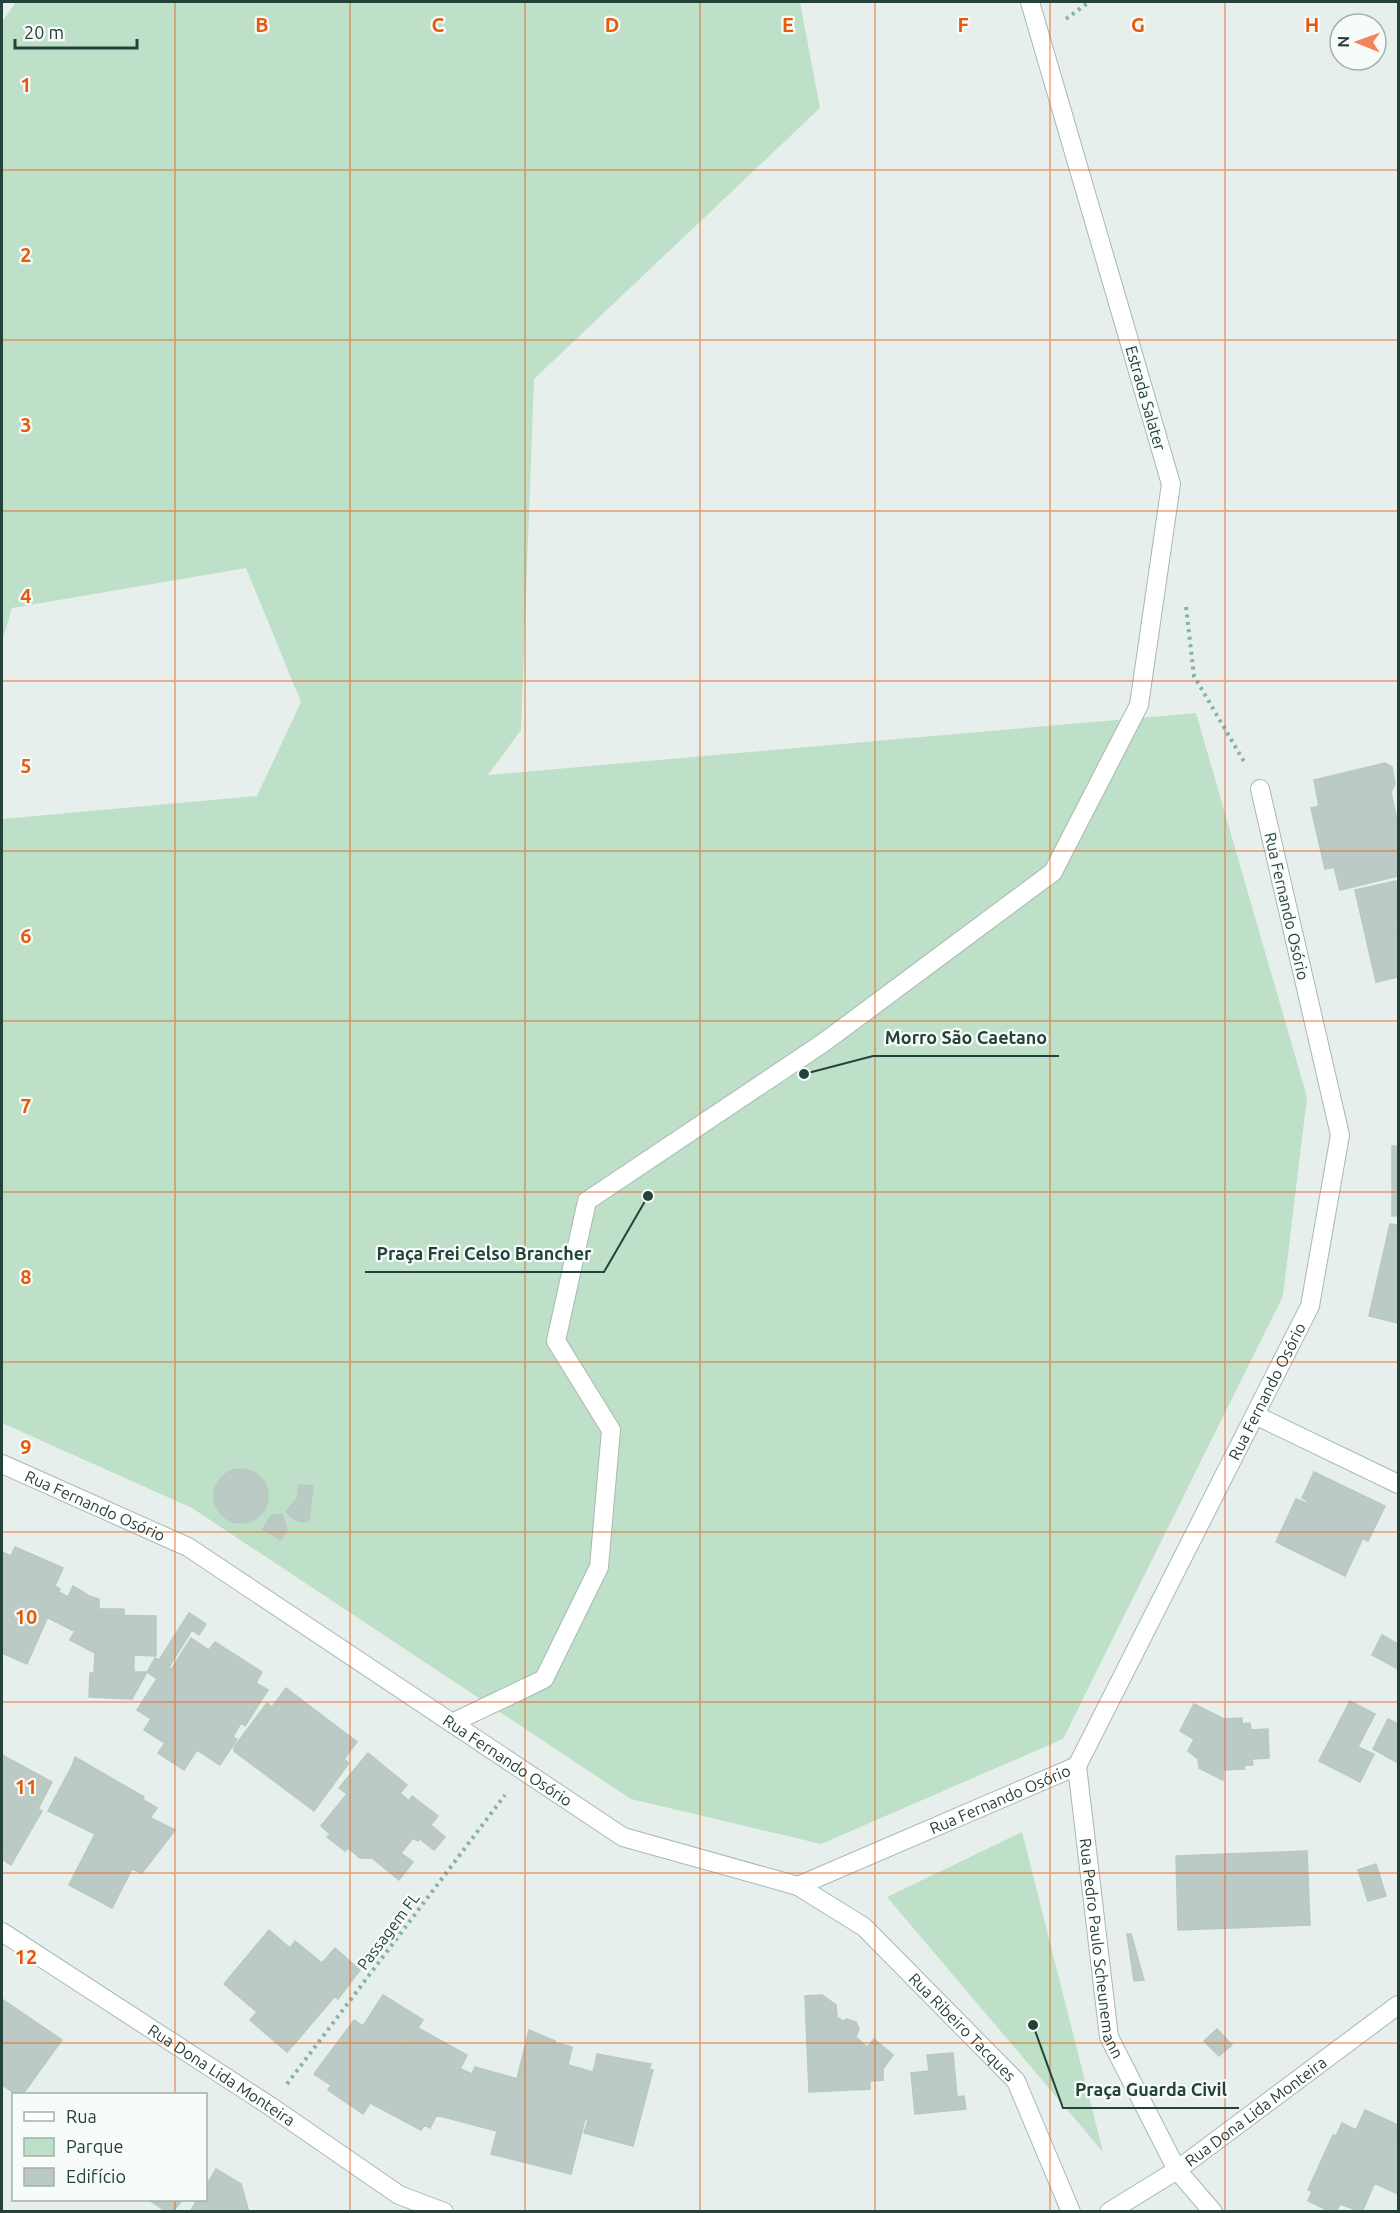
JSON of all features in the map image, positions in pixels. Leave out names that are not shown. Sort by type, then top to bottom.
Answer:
[{"type":"street","name":"Estrada Salater","points":[[452,1723],[544,1679],[599,1567],[611,1430],[556,1341],[587,1201],[823,1043],[1053,872],[1139,705],[1171,484],[1030,2]]},
{"type":"street","name":"Rua Fernando Osório","points":[[2,1464],[188,1547],[623,1837],[798,1886],[1077,1766],[1310,1306],[1340,1135],[1260,789]]},
{"type":"street","points":[[1255,1415],[1398,1484]]},
{"type":"street","name":"Rua Pedro Paulo Scheunemann","points":[[1077,1766],[1109,2037],[1178,2170],[1213,2211]]},
{"type":"street","name":"Rua Ribeiro Tacques","points":[[798,1886],[864,1927],[1016,2081],[1071,2211]]},
{"type":"street","name":"Rua Dona Lida Monteira","points":[[2,1932],[270,2106],[399,2195],[444,2211]]},
{"type":"street","name":"Rua Dona Lida Monteira","points":[[1109,2211],[1178,2170],[1398,2005]]},
{"type":"path","points":[[1185,597],[1194,676],[1260,789]]},
{"type":"path","name":"Passagem FL","points":[[270,2106],[525,1770]]},
{"type":"green space","points":[[16,2],[800,2],[820,108],[534,379],[521,730],[488,775],[1196,713],[1307,1097],[1283,1296],[1063,1739],[821,1844],[631,1799],[192,1508],[2,1423],[2,819],[257,796],[301,702],[246,568],[12,608],[2,642],[2,22]]},
{"type":"green space","points":[[1022,1832],[1103,2152],[887,1897]]},
{"type":"building","points":[[1385,763],[1392,767],[1395,784],[1391,792],[1398,825],[1398,876],[1340,890],[1334,867],[1325,869],[1311,808],[1319,806],[1314,780]]},
{"type":"building","points":[[1396,881],[1398,977],[1376,982],[1355,890]]},
{"type":"building","points":[[1392,1146],[1398,1146],[1398,1216],[1392,1216]]},
{"type":"building","points":[[1390,1224],[1398,1225],[1398,1323],[1369,1316]]},
{"type":"building","points":[[236,1469],[246,1469],[256,1473],[264,1481],[268,1496],[264,1511],[256,1519],[246,1523],[236,1523],[226,1519],[218,1511],[214,1501],[214,1491],[218,1481],[226,1473]]},
{"type":"building","points":[[1314,1472],[1385,1506],[1368,1541],[1363,1538],[1345,1576],[1276,1542],[1296,1499],[1306,1503],[1308,1501],[1302,1498]]},
{"type":"building","points":[[299,1485],[313,1486],[309,1520],[305,1522],[295,1520],[286,1512],[297,1499]]},
{"type":"building","points":[[282,1514],[287,1530],[281,1540],[263,1529],[271,1516]]},
{"type":"building","points":[[15,1547],[63,1568],[55,1586],[60,1589],[27,1664],[2,1653],[2,1552],[11,1556]]},
{"type":"building","points":[[73,1586],[99,1599],[99,1609],[124,1609],[124,1616],[83,1615],[74,1631],[48,1618],[59,1592],[68,1597]]},
{"type":"building","points":[[189,1613],[206,1624],[199,1635],[192,1630],[169,1667],[171,1669],[169,1673],[178,1679],[175,1683],[160,1674],[157,1679],[147,1672],[155,1658],[159,1660]]},
{"type":"building","points":[[83,1615],[156,1616],[156,1656],[134,1655],[134,1672],[147,1672],[132,1699],[89,1697],[90,1673],[94,1673],[95,1653],[70,1640]]},
{"type":"building","points":[[1382,1635],[1398,1644],[1398,1669],[1372,1655]]},
{"type":"building","points":[[191,1638],[209,1650],[215,1642],[262,1672],[256,1683],[268,1690],[245,1726],[241,1723],[233,1737],[237,1739],[220,1765],[197,1750],[184,1770],[158,1753],[165,1743],[144,1730],[151,1719],[137,1710],[160,1674],[175,1683],[178,1679],[169,1673]]},
{"type":"building","points":[[286,1688],[357,1742],[344,1759],[349,1763],[314,1811],[234,1751],[234,1747],[267,1703],[272,1707]]},
{"type":"building","points":[[1350,1701],[1375,1714],[1358,1747],[1374,1754],[1360,1782],[1319,1761]]},
{"type":"building","points":[[1194,1704],[1224,1719],[1242,1718],[1242,1724],[1250,1723],[1251,1730],[1268,1729],[1269,1758],[1252,1759],[1253,1765],[1244,1765],[1245,1769],[1223,1770],[1223,1780],[1199,1768],[1198,1759],[1188,1751],[1194,1739],[1180,1731]]},
{"type":"building","points":[[1388,1719],[1398,1724],[1398,1763],[1373,1749]]},
{"type":"building","points":[[368,1753],[407,1785],[400,1793],[409,1801],[412,1796],[438,1816],[418,1841],[413,1838],[401,1853],[413,1862],[399,1880],[372,1858],[360,1858],[348,1848],[345,1851],[327,1837],[330,1834],[321,1826],[347,1794],[339,1788]]},
{"type":"building","points":[[2,1755],[52,1782],[38,1809],[42,1811],[20,1849],[2,1839]]},
{"type":"building","points":[[75,1757],[144,1797],[142,1799],[157,1808],[150,1818],[147,1816],[144,1820],[111,1804],[118,1789],[72,1766]]},
{"type":"building","points":[[72,1766],[118,1789],[111,1804],[144,1820],[147,1816],[175,1830],[142,1873],[132,1869],[112,1908],[69,1885],[95,1834],[48,1811]]},
{"type":"building","points":[[431,1825],[445,1837],[434,1850],[420,1839]]},
{"type":"building","points":[[2,1839],[20,1849],[11,1865],[2,1859]]},
{"type":"building","points":[[1307,1851],[1310,1925],[1178,1930],[1176,1856]]},
{"type":"building","points":[[1376,1864],[1386,1896],[1368,1901],[1358,1870]]},
{"type":"building","points":[[269,1930],[290,1948],[249,1995],[277,2018],[273,2023],[296,2042],[287,2052],[250,2020],[257,2012],[224,1984]]},
{"type":"building","points":[[1127,1934],[1131,1934],[1144,1980],[1134,1981]]},
{"type":"building","points":[[295,1941],[322,1963],[335,1948],[360,1970],[338,1999],[335,1996],[340,1990],[290,1948]]},
{"type":"building","points":[[290,1948],[340,1990],[296,2042],[273,2023],[277,2018],[249,1995]]},
{"type":"building","points":[[383,1995],[423,2020],[363,2114],[328,2090],[331,2085],[314,2074],[354,2020],[363,2026]]},
{"type":"building","points":[[822,1995],[836,2005],[837,2017],[843,2021],[847,2019],[856,2022],[859,2029],[856,2037],[867,2047],[874,2039],[893,2055],[883,2069],[883,2080],[870,2081],[870,2089],[809,2092],[805,1996]]},
{"type":"building","points":[[2,1999],[62,2040],[24,2093],[14,2093],[2,2085]]},
{"type":"building","points":[[418,2028],[467,2055],[430,2128],[424,2125],[421,2130],[370,2103]]},
{"type":"building","points":[[1217,2029],[1232,2045],[1219,2056],[1204,2041]]},
{"type":"building","points":[[529,2030],[555,2043],[542,2039],[535,2067],[522,2064],[517,2079]]},
{"type":"building","points":[[542,2039],[572,2047],[568,2065],[593,2072],[595,2064],[623,2072],[625,2063],[653,2070],[633,2146],[584,2133],[588,2120],[575,2116],[570,2137],[507,2120],[522,2064],[535,2067]]},
{"type":"building","points":[[953,2053],[957,2097],[964,2096],[966,2109],[915,2114],[911,2073],[929,2071],[927,2055]]},
{"type":"building","points":[[597,2054],[651,2064],[649,2069],[625,2063],[623,2072],[595,2064]]},
{"type":"building","points":[[475,2067],[518,2079],[507,2120],[570,2137],[575,2116],[585,2119],[571,2174],[491,2154],[497,2131],[436,2115],[461,2069],[472,2074]]},
{"type":"building","points":[[1365,2110],[1398,2125],[1398,2129],[1362,2212],[1340,2204],[1336,2212],[1331,2212],[1308,2201],[1312,2191],[1308,2190],[1333,2135],[1336,2136],[1342,2123],[1356,2130]]},
{"type":"building","points":[[1398,2129],[1398,2194],[1374,2183]]},
{"type":"building","points":[[216,2169],[241,2184],[249,2212],[190,2212],[196,2202],[194,2201],[207,2201],[207,2184]]},
{"type":"building","points":[[150,2201],[181,2201],[173,2212],[167,2212]]},
{"type":"place","name":"Morro São Caetano","points":[[804,1074]]},
{"type":"place","name":"Praça Frei Celso Brancher","points":[[648,1196]]},
{"type":"place","name":"Praça Guarda Civil","points":[[1033,2025]]}]
